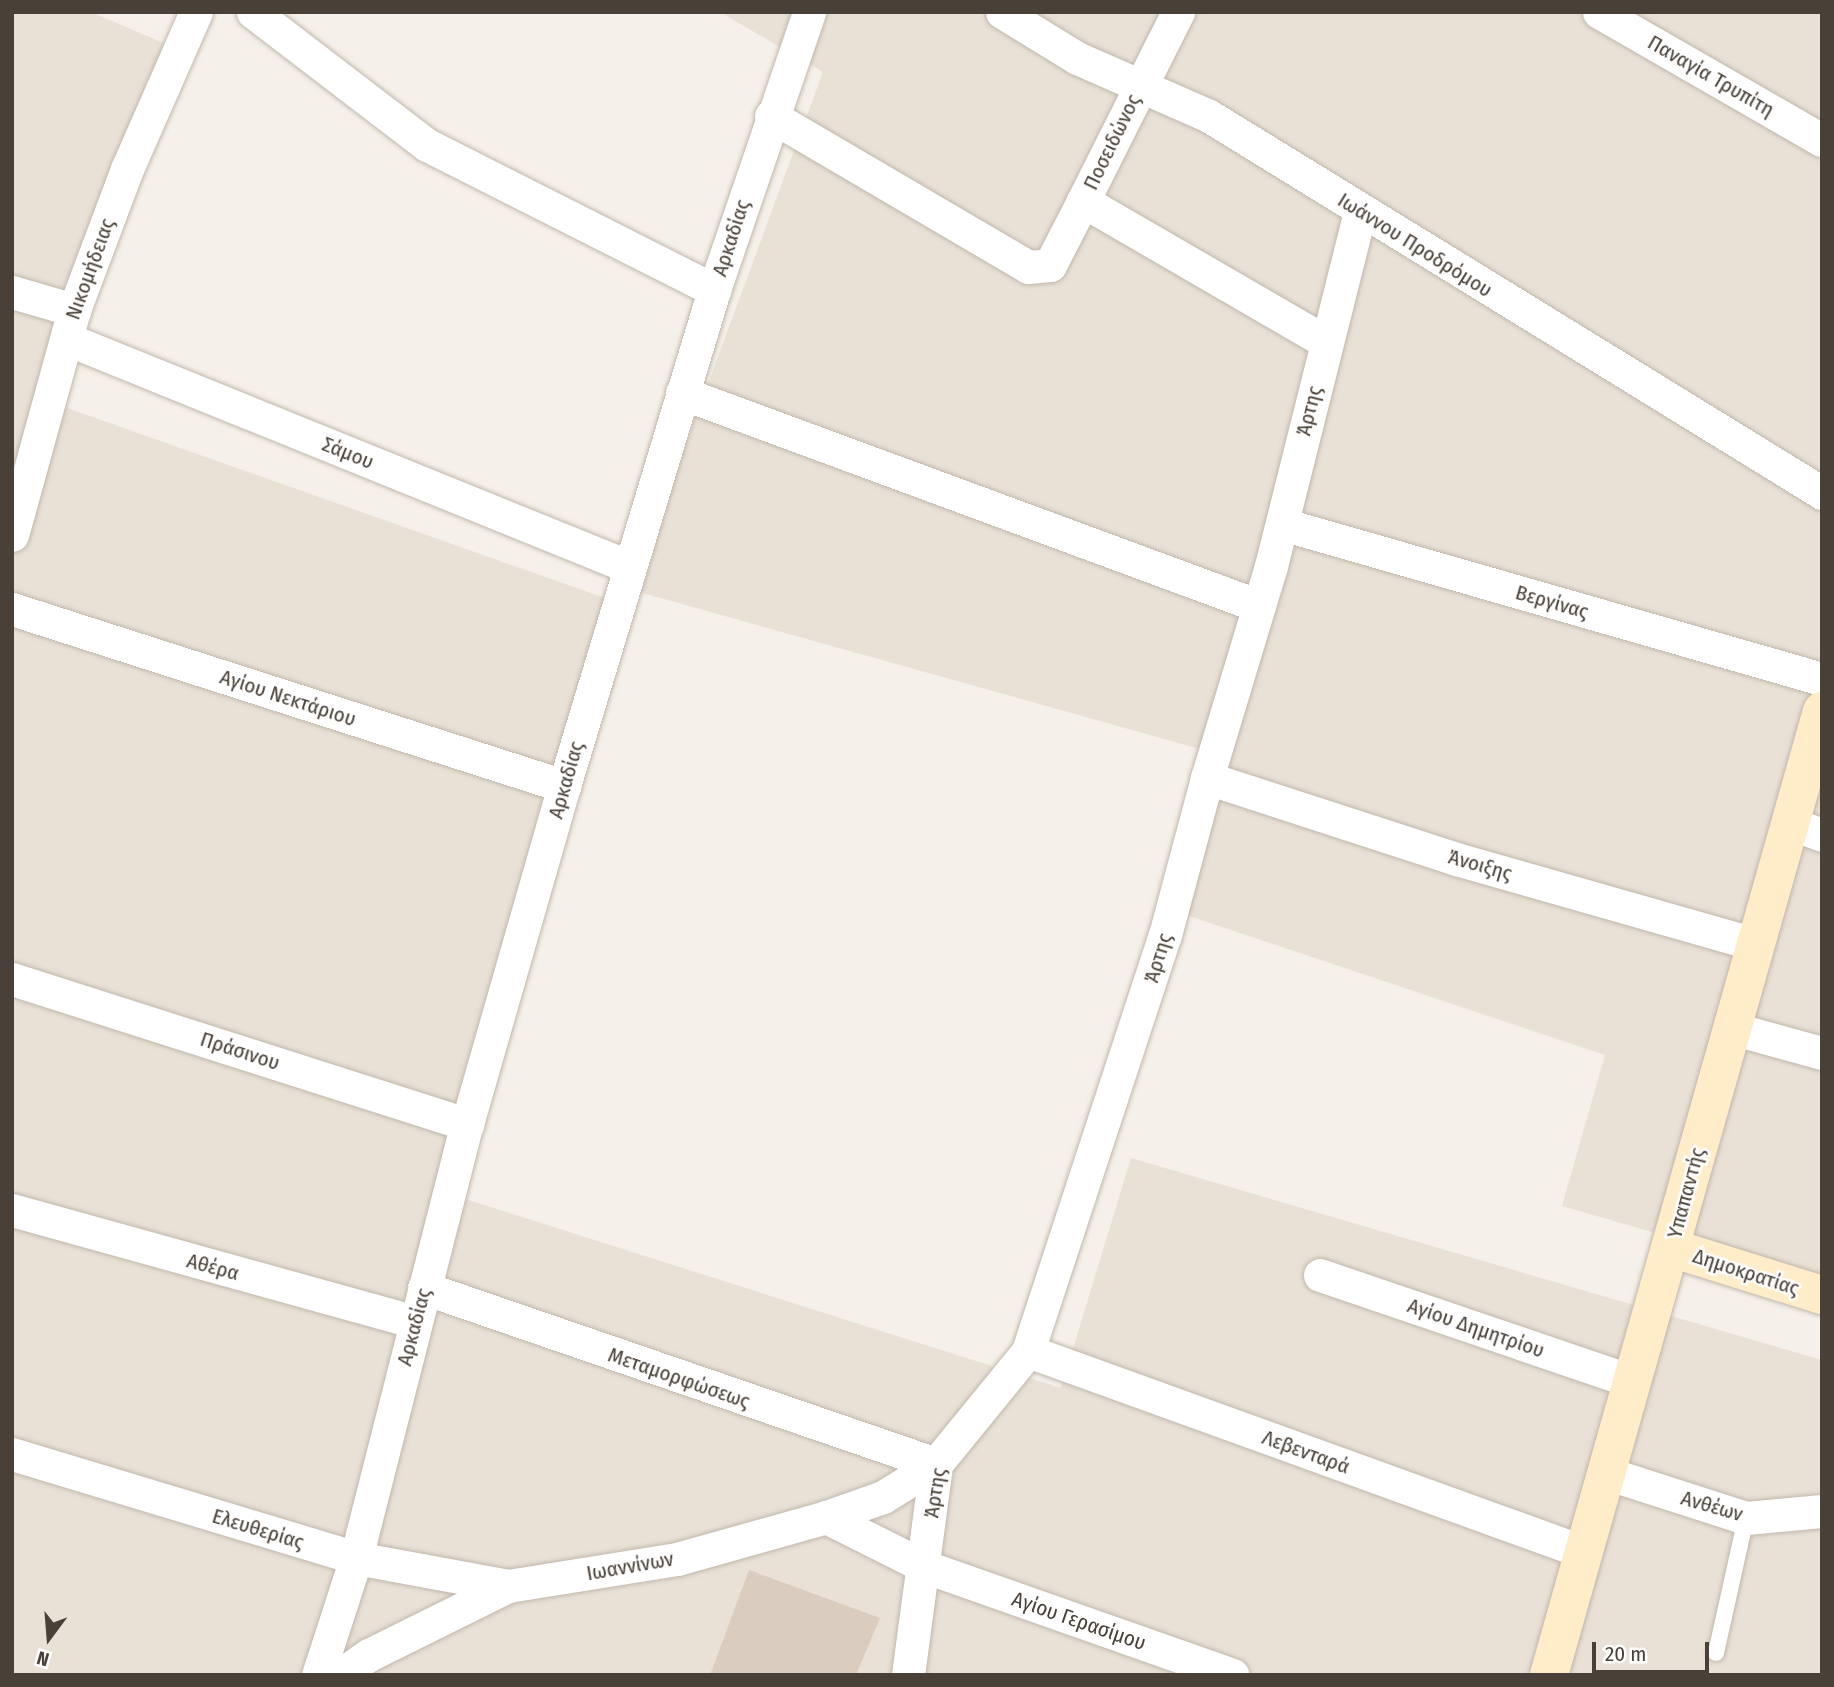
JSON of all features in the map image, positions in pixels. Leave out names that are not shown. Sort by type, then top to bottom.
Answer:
[{"type":"street","name":"Νικομήδειας","points":[[15,516],[70,324],[127,169],[196,12]]},
{"type":"street","points":[[253,12],[427,145],[714,289]]},
{"type":"street","name":"Αρκαδίας","points":[[318,1675],[356,1559],[467,1124],[564,786],[714,289],[771,116],[809,12]]},
{"type":"street","name":"Ιωάννου Προδρόμου","points":[[1002,12],[1077,58],[1140,82],[1209,116],[1360,212],[1822,493]]},
{"type":"street","name":"Ποσειδώνος","points":[[771,116],[1036,270],[1050,265],[1140,82],[1178,12]]},
{"type":"street","name":"Παναγία Τρυπίτη","points":[[1599,12],[1822,140]]},
{"type":"street","points":[[1083,201],[1326,342]]},
{"type":"street","name":"Άρτης","points":[[908,1675],[926,1567],[936,1464],[1028,1351],[1166,935],[1207,778],[1282,524],[1360,212]]},
{"type":"street","name":"Σάμου","points":[[12,292],[70,324],[630,567]]},
{"type":"street","points":[[682,393],[1259,606]]},
{"type":"street","name":"Βεργίνας","points":[[1282,524],[1822,679]]},
{"type":"street","name":"Αγίου Νεκτάριου","points":[[12,609],[564,786]]},
{"type":"street","name":"Υπαπαντής","points":[[1549,1675],[1755,944],[1806,829],[1822,710]]},
{"type":"street","name":"Άνοιξης","points":[[1207,778],[1456,859],[1755,944]]},
{"type":"street","name":"Πράσινου","points":[[12,979],[467,1124]]},
{"type":"street","points":[[1731,1028],[1822,1053]]},
{"type":"street","name":"Αθέρα","points":[[12,1210],[415,1322]]},
{"type":"street","name":"Δημοκρατίας","points":[[1671,1248],[1822,1295]]},
{"type":"street","name":"Αγίου Δημητρίου","points":[[1320,1275],[1632,1381]]},
{"type":"street","name":"Μεταμορφώσεως","points":[[424,1288],[936,1464]]},
{"type":"street","name":"Λεβενταρά","points":[[1028,1351],[1584,1552]]},
{"type":"street","name":"Ελευθερίας","points":[[12,1454],[356,1559],[508,1586]]},
{"type":"street","name":"Ιωαννίνων","points":[[340,1675],[369,1656],[508,1586],[677,1559],[826,1517],[883,1497],[936,1464]]},
{"type":"street","name":"Ανθέων","points":[[1606,1474],[1746,1518],[1822,1511]]},
{"type":"street","points":[[826,1517],[926,1567]]},
{"type":"street","name":"Αγίου Γερασίμου","points":[[926,1567],[1233,1675]]},
{"type":"lane","points":[[1716,1653],[1746,1518]]},
{"type":"shaded area","points":[[12,12],[91,12],[173,47],[53,403],[605,598],[462,1198],[1061,1388],[1131,1158],[1822,1360],[1822,1675],[12,1675]]},
{"type":"shaded area","points":[[720,12],[1822,12],[1822,1281],[1562,1206],[1605,1055],[1180,913],[1207,751],[632,590],[823,72]]},
{"type":"building","points":[[749,1570],[880,1618],[856,1675],[710,1675]]}]
